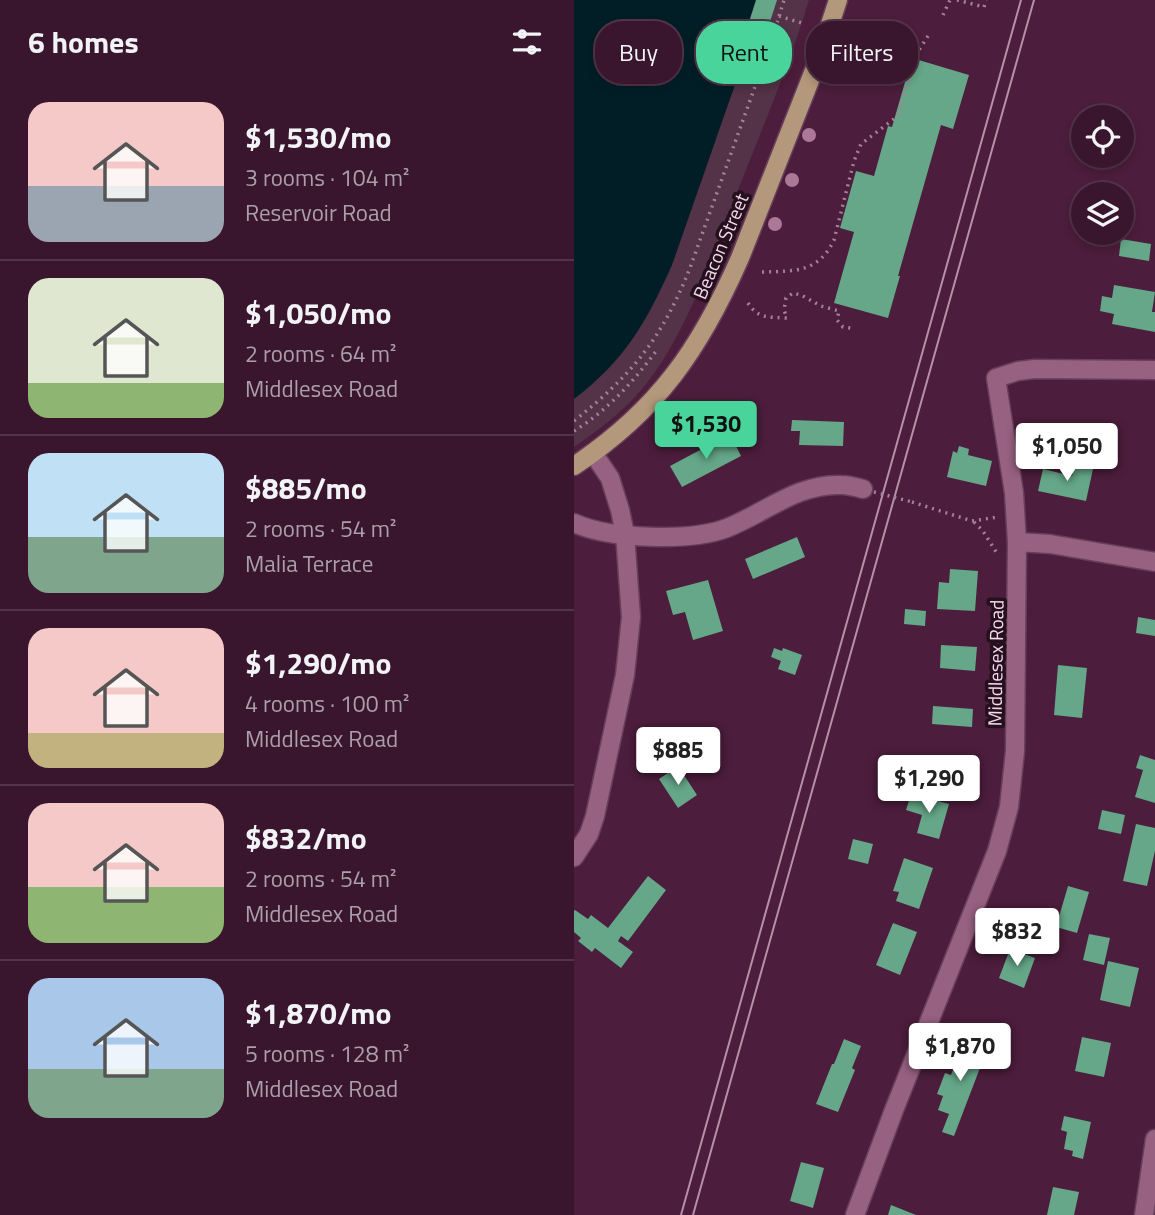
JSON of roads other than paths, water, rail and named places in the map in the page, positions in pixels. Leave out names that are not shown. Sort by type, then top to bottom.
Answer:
[{"type":"main road","name":"Beacon Street","points":[[574,466],[635,419],[672,379],[700,339],[740,258],[820,55],[838,0]]},
{"type":"street","name":"Middlesex Road","points":[[855,1215],[988,876],[1004,829],[1010,795],[1015,751],[1017,542],[1015,505],[996,378],[1035,369],[1155,370]]},
{"type":"street","points":[[574,857],[589,834],[595,816],[625,675],[631,617],[625,534],[620,510],[613,485],[593,453]]},
{"type":"street","points":[[574,523],[625,534],[678,537],[696,535],[728,527],[810,489],[843,485],[868,490]]},
{"type":"street","points":[[1017,542],[1051,544],[1155,562]]},
{"type":"street","points":[[1144,1215],[1155,1139]]},
{"type":"water","points":[[574,0],[763,0],[757,21],[696,21],[696,84],[735,84],[672,265],[662,286],[643,323],[621,355],[574,399]]},
{"type":"tram line","points":[[681,1215],[1021,0]]},
{"type":"tram line","points":[[693,1215],[1034,0]]}]
